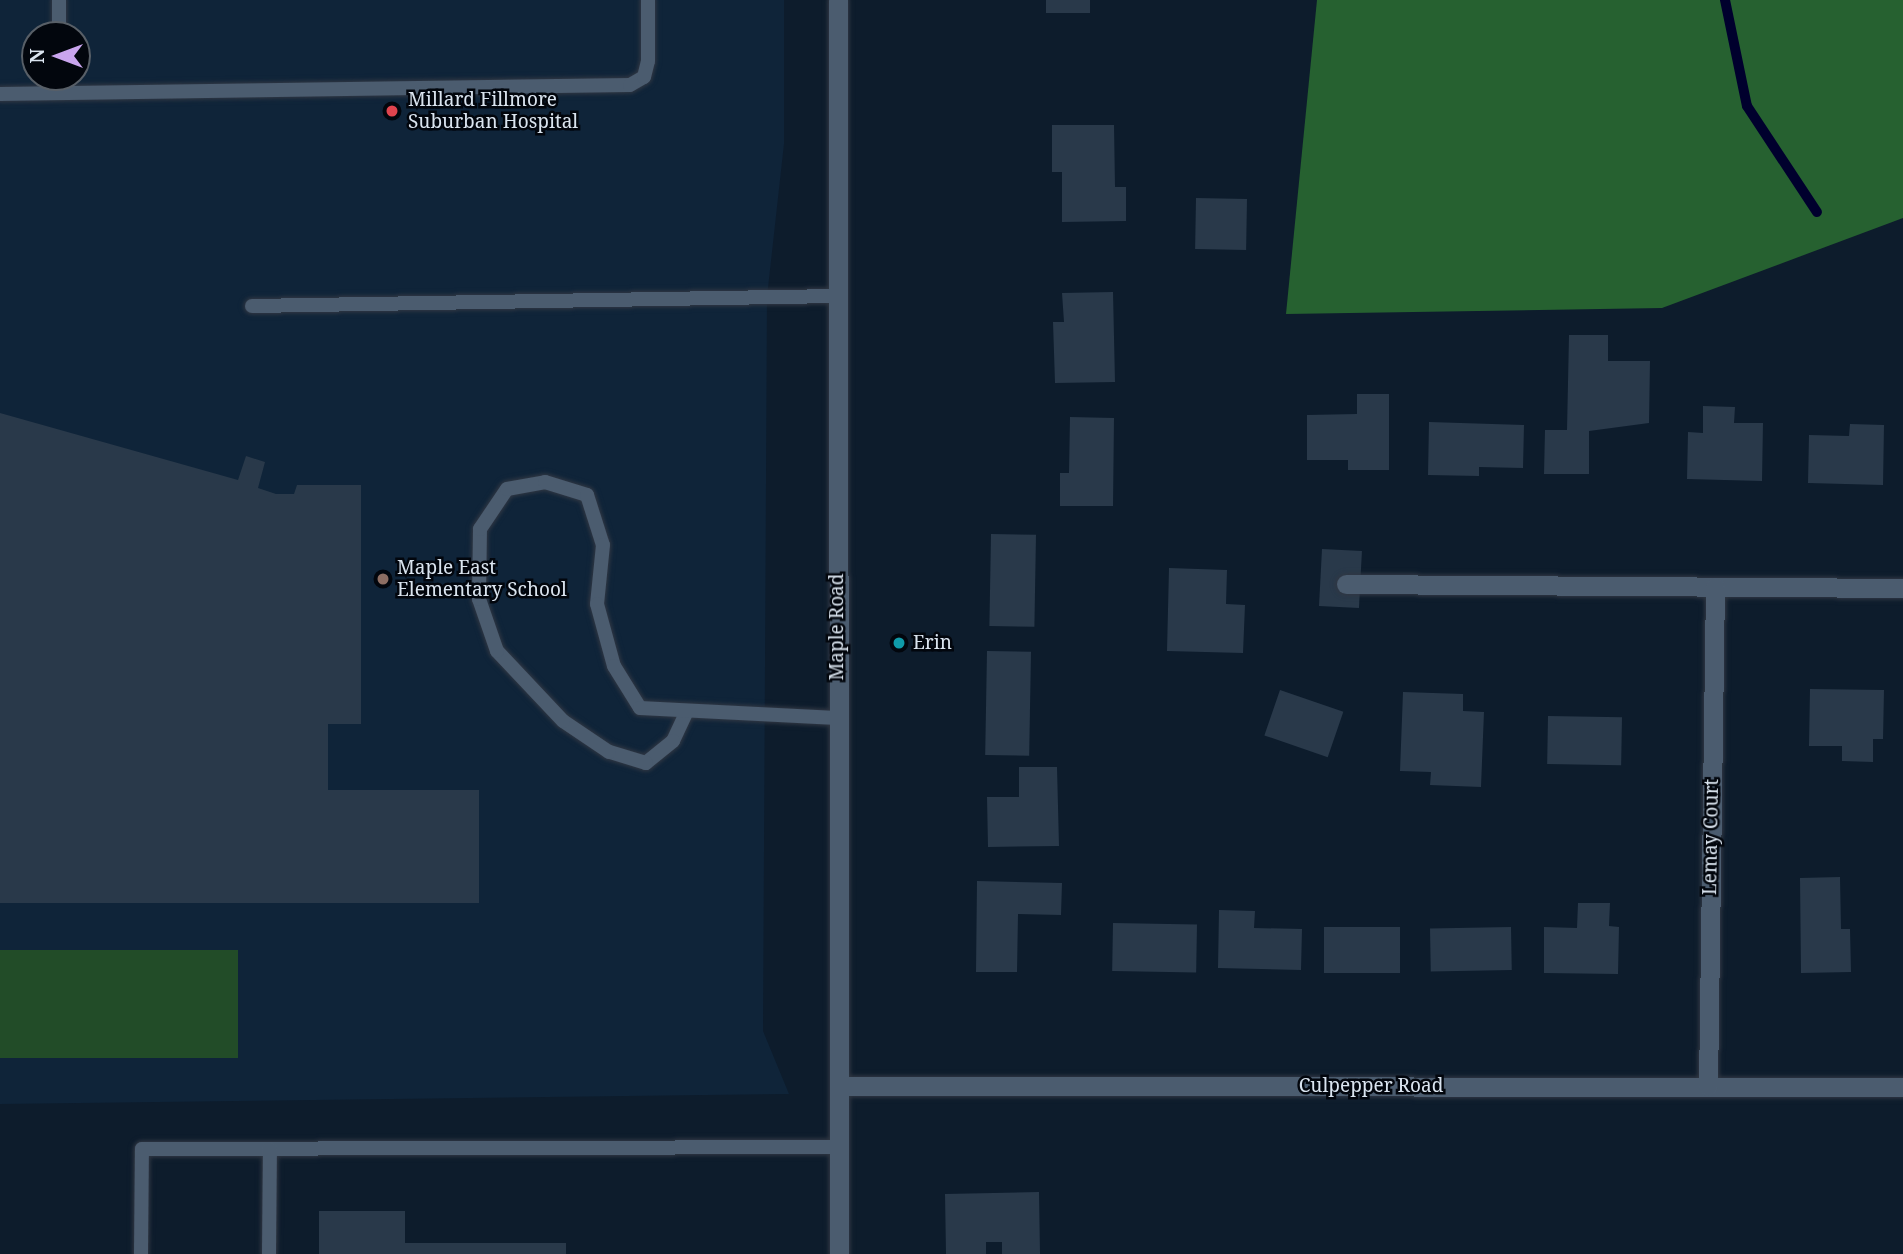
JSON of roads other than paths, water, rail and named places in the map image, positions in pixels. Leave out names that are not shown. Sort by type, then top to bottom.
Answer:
[{"type":"street","name":"Maple Road","points":[[838,0],[839,1254]]},
{"type":"street","points":[[1346,584],[1903,588]]},
{"type":"street","name":"Lemay Court","points":[[1708,1086],[1715,587]]},
{"type":"street","name":"Culpepper Road","points":[[839,1086],[1903,1087]]},
{"type":"lane","points":[[59,0],[59,21]]},
{"type":"lane","points":[[0,94],[630,85],[644,77],[649,61],[648,0]]},
{"type":"lane","points":[[252,306],[838,296]]},
{"type":"lane","points":[[687,711],[673,741],[646,763],[609,751],[563,721],[497,652],[478,599],[480,529],[507,489],[545,482],[587,495],[603,545],[597,604],[614,666],[640,708],[837,718]]},
{"type":"lane","points":[[141,1254],[142,1149],[839,1147]]},
{"type":"lane","points":[[269,1254],[270,1149]]},
{"type":"waterway","points":[[1725,0],[1747,106],[1817,212]]},
{"type":"place","name":"Millard Fillmore Suburban Hospital","points":[[392,111]]},
{"type":"place","name":"Maple East Elementary School","points":[[383,579]]},
{"type":"place","name":"Erin","points":[[899,643]]}]
